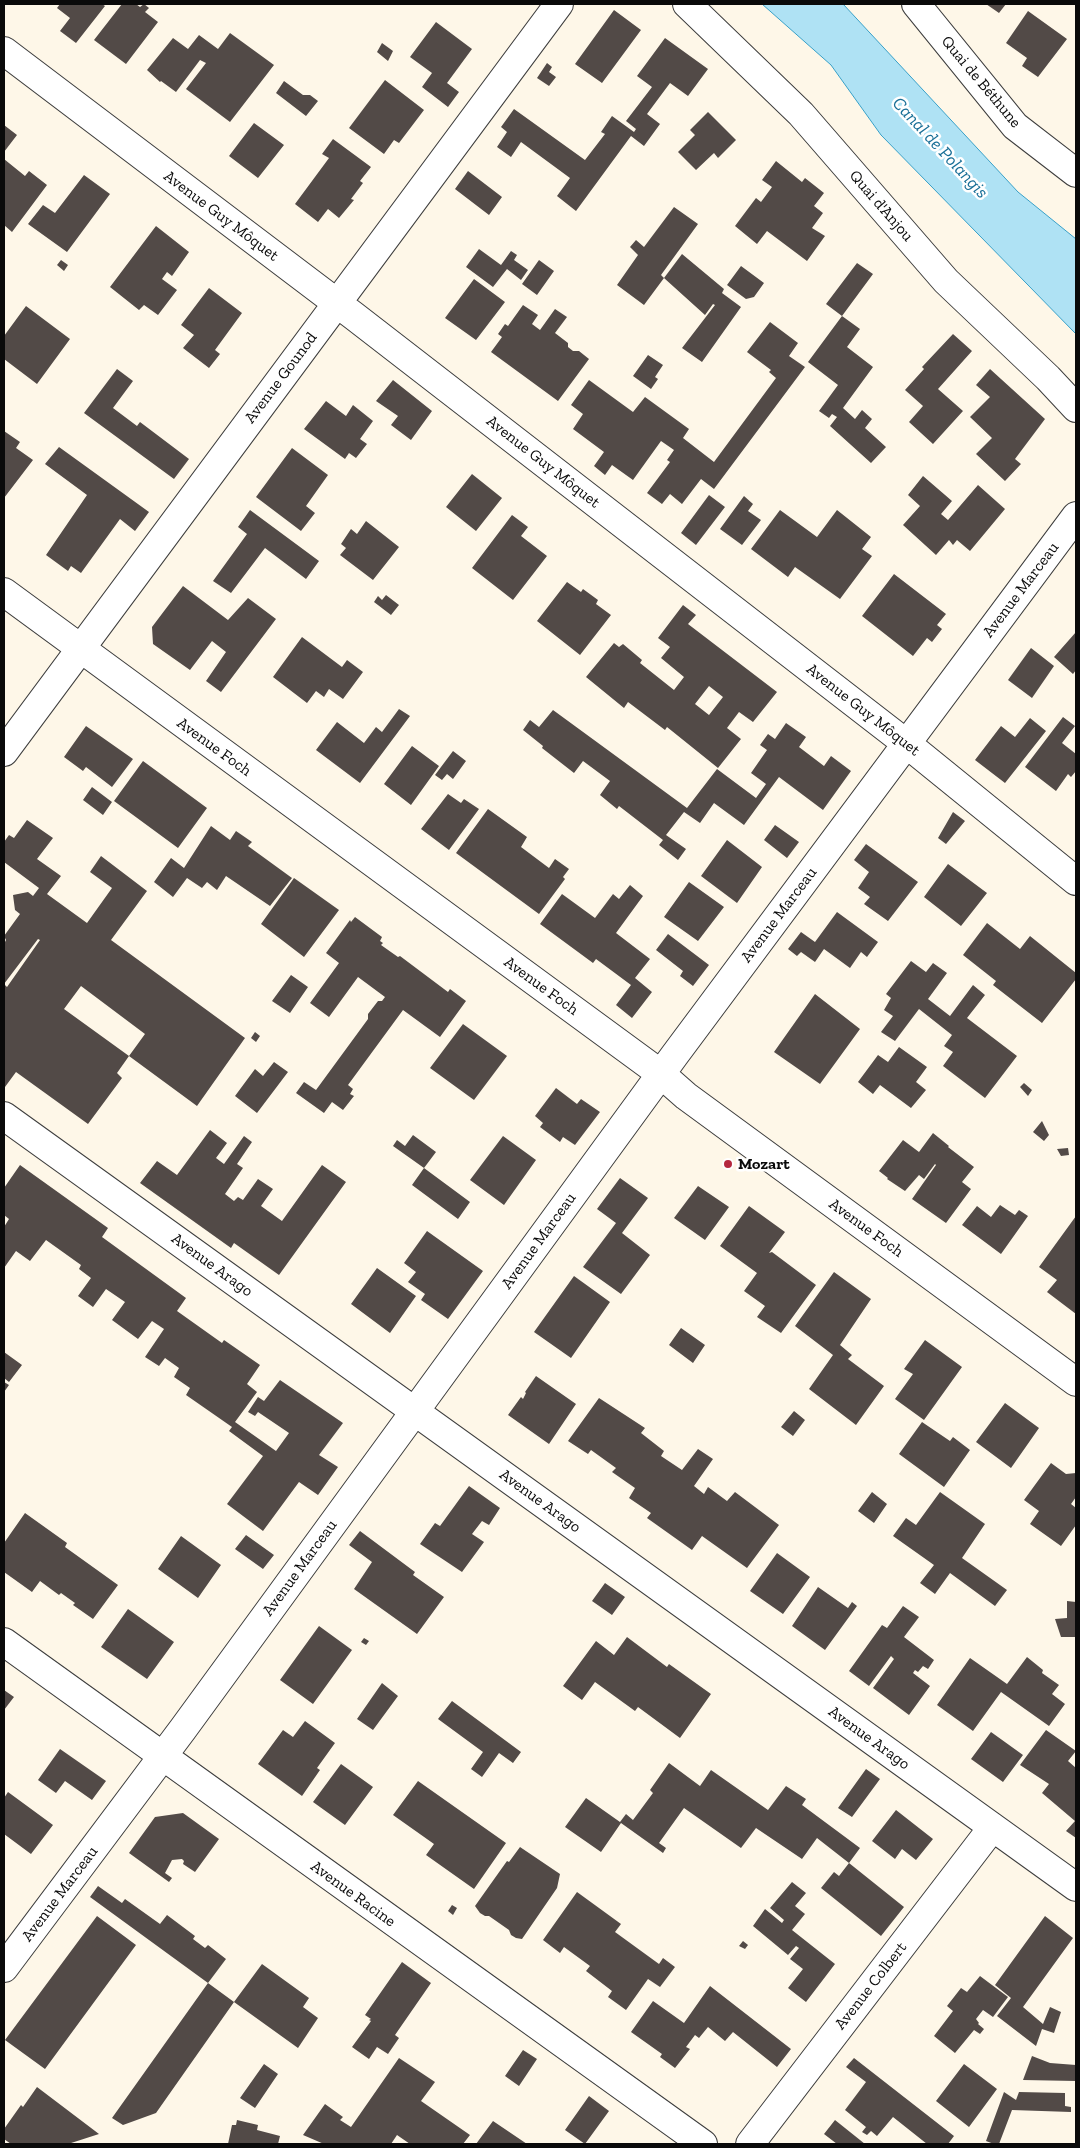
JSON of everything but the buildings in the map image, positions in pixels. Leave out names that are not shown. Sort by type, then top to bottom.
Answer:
[{"type":"street","name":"Avenue Gounod","points":[[4,752],[559,4]]},
{"type":"street","name":"Quai d'Anjou","points":[[687,4],[801,114],[946,281],[1048,378],[1076,408]]},
{"type":"street","name":"Quai de Béthune","points":[[916,4],[1015,126],[1076,173]]},
{"type":"street","name":"Avenue Guy Môquet","points":[[4,51],[337,303],[907,744],[1076,881]]},
{"type":"street","name":"Avenue Marceau","points":[[4,1968],[162,1756],[661,1074],[1076,516]]},
{"type":"street","name":"Avenue Foch","points":[[4,592],[661,1074],[686,1096],[1076,1382]]},
{"type":"street","name":"Avenue Arago","points":[[4,1116],[1076,1887]]},
{"type":"street","name":"Avenue Racine","points":[[4,1642],[703,2144]]},
{"type":"street","name":"Avenue Colbert","points":[[750,2144],[992,1828]]},
{"type":"water","name":"Canal de Polangis","points":[[762,4],[843,4],[1018,192],[1076,239],[1076,334],[881,135],[831,65]]},
{"type":"place","name":"Mozart","points":[[728,1164]]}]
